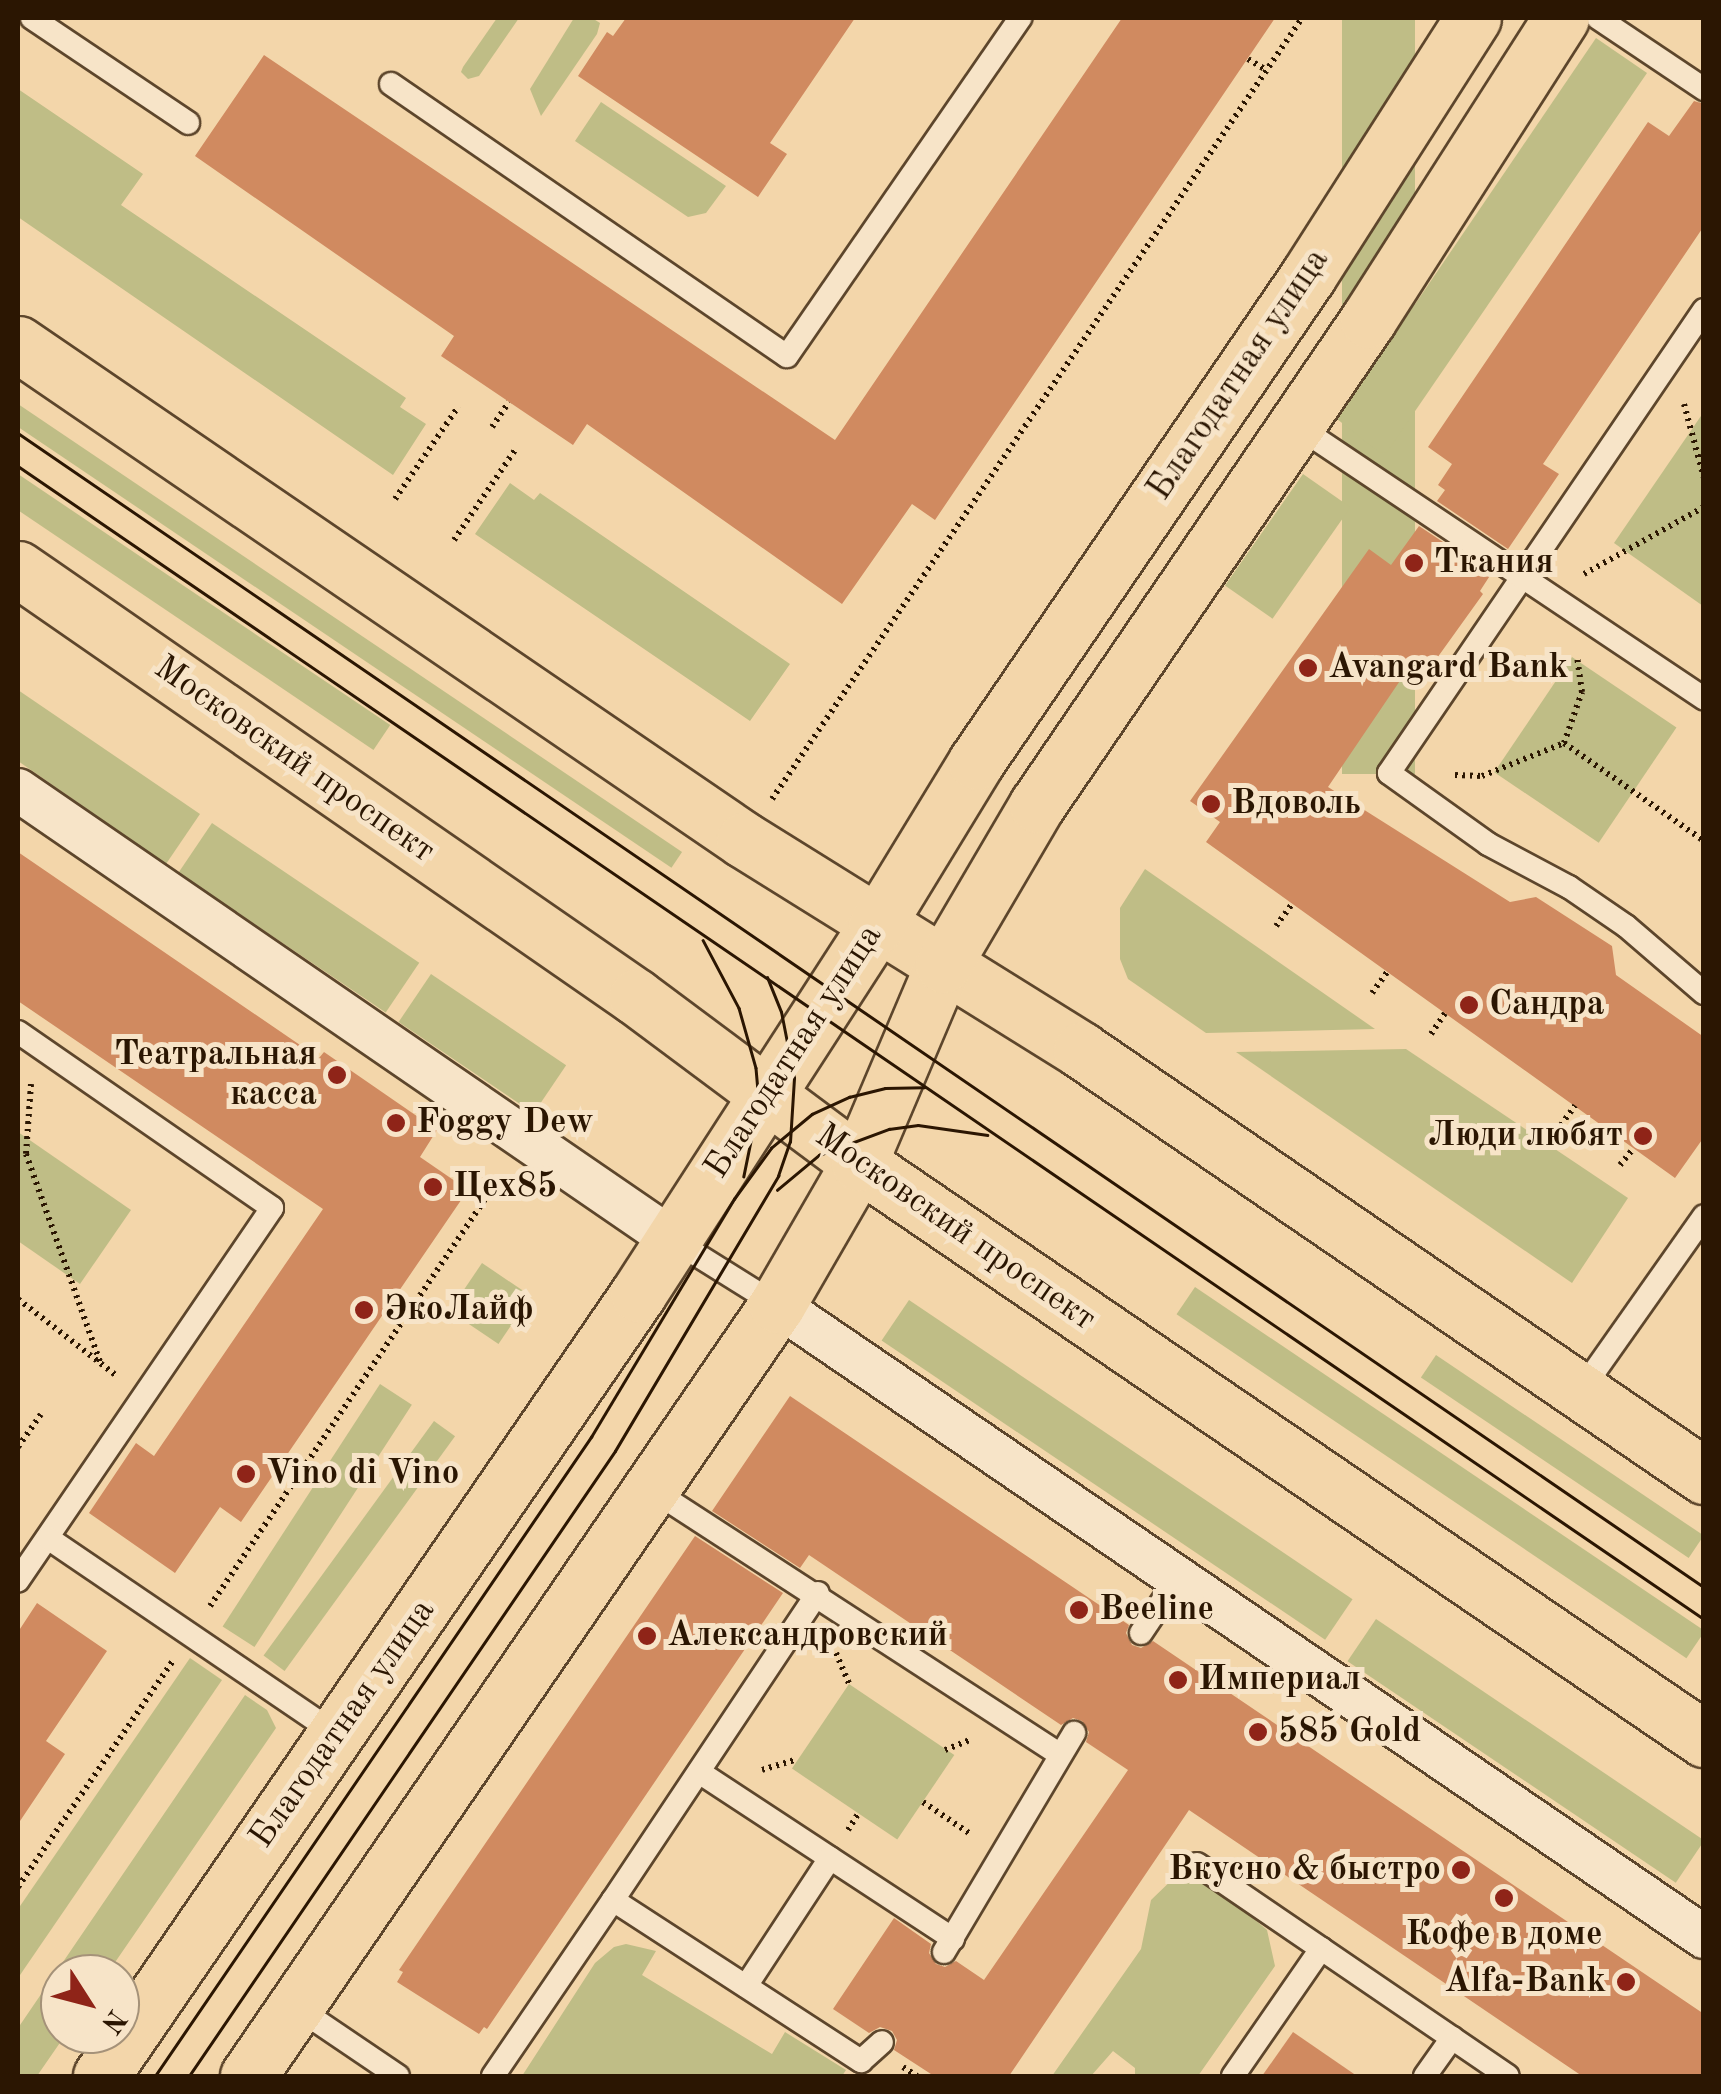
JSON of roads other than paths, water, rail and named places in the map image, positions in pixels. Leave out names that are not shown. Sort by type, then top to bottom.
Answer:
[{"type":"main road","points":[[248,2076],[777,1305],[860,1164],[942,965],[1038,805],[1296,426],[1561,18]]},
{"type":"main road","name":"Благодатная улица","points":[[101,2076],[673,1240],[876,926],[976,762],[1308,276],[1464,21]]},
{"type":"main road","points":[[18,344],[498,674],[876,926],[1081,1050],[1704,1476]]},
{"type":"main road","name":"Московский проспект","points":[[18,569],[636,997],[860,1164],[1704,1739]]},
{"type":"street","points":[[18,790],[673,1240]]},
{"type":"street","points":[[777,1305],[1704,1937]]},
{"type":"lane","points":[[18,38],[32,18],[188,123]]},
{"type":"lane","points":[[392,84],[786,356],[1020,18]]},
{"type":"lane","points":[[1598,18],[1704,89]]},
{"type":"lane","points":[[1704,310],[1388,773],[1488,844],[1568,887],[1626,926],[1704,993]]},
{"type":"lane","points":[[1296,426],[1520,579],[1704,698]]},
{"type":"lane","points":[[18,1581],[272,1208],[26,1038]]},
{"type":"lane","points":[[1580,1392],[1704,1216]]},
{"type":"lane","points":[[673,1240],[777,1305]]},
{"type":"lane","points":[[651,1489],[784,1578],[818,1593],[1060,1754]]},
{"type":"lane","points":[[48,1538],[336,1734]]},
{"type":"lane","points":[[1141,1633],[1178,1578]]},
{"type":"lane","points":[[493,2076],[818,1593]]},
{"type":"lane","points":[[699,1772],[830,1858],[948,1946],[1074,1733]]},
{"type":"lane","points":[[746,1986],[830,1858]]},
{"type":"lane","points":[[1197,1864],[1508,2076]]},
{"type":"lane","points":[[613,1900],[861,2061],[882,2042]]},
{"type":"lane","points":[[1232,2076],[1321,1949]]},
{"type":"lane","points":[[296,2007],[398,2076]]},
{"type":"lane","points":[[1425,2076],[1452,2038]]},
{"type":"tram line","points":[[18,433],[1704,1587]]},
{"type":"tram line","points":[[18,466],[1704,1619]]},
{"type":"tram line","points":[[703,940],[739,1008],[756,1068],[759,1102],[744,1176]]},
{"type":"tram line","points":[[189,2076],[615,1451],[778,1176],[790,1142],[794,1078],[781,1012],[767,978]]},
{"type":"tram line","points":[[155,2076],[591,1437],[734,1199],[771,1148],[812,1114],[849,1097],[885,1088],[924,1087]]},
{"type":"tram line","points":[[777,1190],[819,1155],[889,1129],[918,1125],[987,1135]]},
{"type":"place","name":"Ткания","points":[[1414,563]]},
{"type":"place","name":"Avangard Bank","points":[[1308,668]]},
{"type":"place","name":"Вдоволь","points":[[1211,804]]},
{"type":"place","name":"Сандра","points":[[1469,1005]]},
{"type":"place","name":"Театральная касса","points":[[337,1075]]},
{"type":"place","name":"Foggy Dew","points":[[396,1123]]},
{"type":"place","name":"Люди любят","points":[[1643,1136]]},
{"type":"place","name":"Цех85","points":[[433,1187]]},
{"type":"place","name":"ЭкоЛайф","points":[[364,1310]]},
{"type":"place","name":"Vino di Vino","points":[[246,1474]]},
{"type":"place","name":"Beeline","points":[[1079,1610]]},
{"type":"place","name":"Александровский","points":[[647,1636]]},
{"type":"place","name":"Империал","points":[[1178,1680]]},
{"type":"place","name":"585 Gold","points":[[1258,1732]]},
{"type":"place","name":"Вкусно & быстро","points":[[1461,1870]]},
{"type":"place","name":"Кофе в доме","points":[[1504,1898]]},
{"type":"place","name":"Alfa-Bank","points":[[1626,1982]]}]
